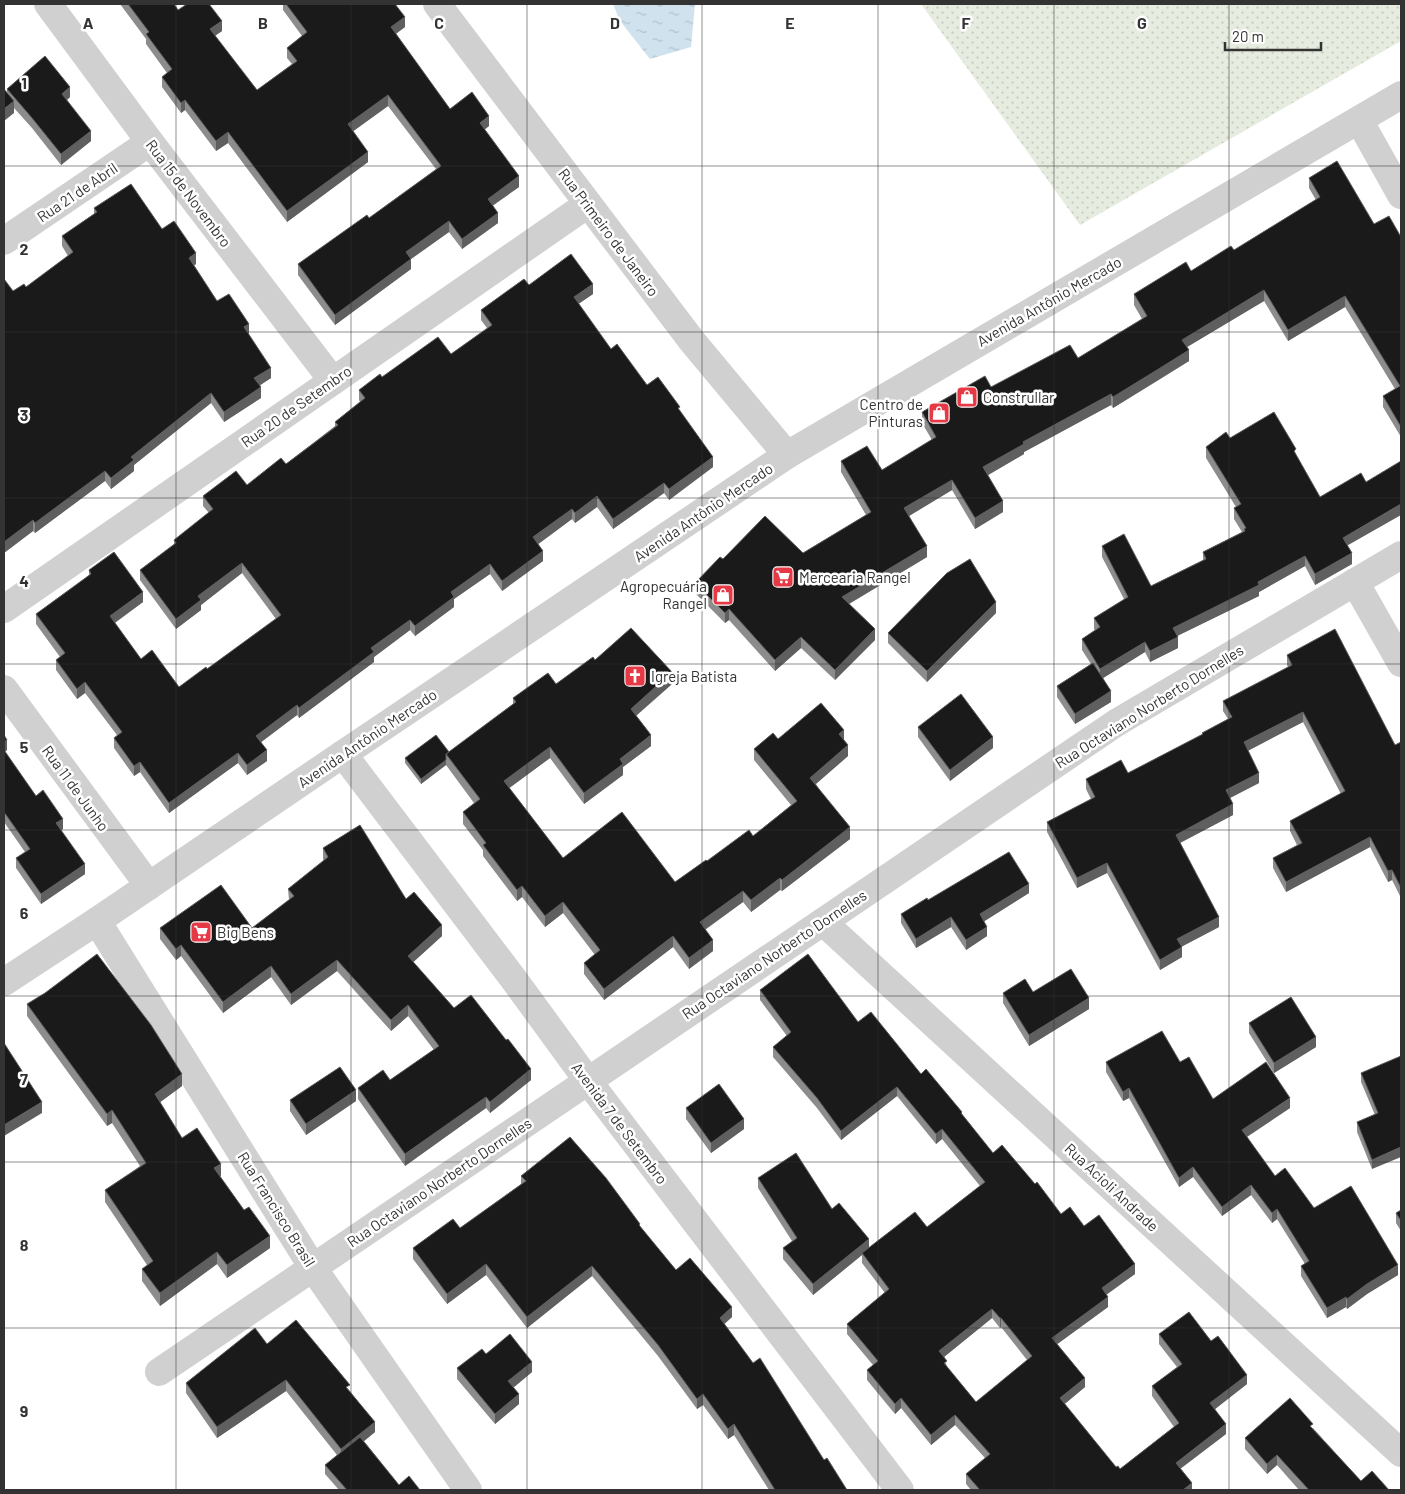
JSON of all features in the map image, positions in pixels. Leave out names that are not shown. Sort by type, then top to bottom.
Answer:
[{"type":"street","name":"Rua 15 de Novembro","points":[[48,4],[150,142],[333,381]]},
{"type":"street","name":"Rua Primeiro de Janeiro","points":[[437,4],[692,341],[787,455]]},
{"type":"street","name":"Avenida Antônio Mercado","points":[[4,982],[787,455],[1401,95]]},
{"type":"street","points":[[1359,120],[1401,195]]},
{"type":"street","name":"Rua 21 de Abril","points":[[4,241],[150,142]]},
{"type":"street","name":"Rua 20 de Setembro","points":[[4,609],[588,204]]},
{"type":"street","name":"Rua Octaviano Norberto Dornelles","points":[[159,1372],[1116,723],[1401,555]]},
{"type":"street","points":[[1355,582],[1401,663]]},
{"type":"street","name":"Rua 11 de Junho","points":[[4,690],[149,886]]},
{"type":"street","name":"Avenida 7 de Setembro","points":[[343,754],[510,974],[588,1081],[900,1490]]},
{"type":"street","name":"Rua Francisco Brasil","points":[[97,921],[313,1268],[468,1490]]},
{"type":"street","name":"Rua Acioli Andrade","points":[[823,922],[1401,1453]]},
{"type":"shaded area","points":[[921,4],[1401,4],[1401,41],[1080,225]]},
{"type":"water","points":[[613,4],[695,4],[691,47],[650,59],[620,21]]},
{"type":"building","points":[[128,4],[174,4],[178,10],[187,4],[209,4],[222,21],[210,29],[257,90],[297,61],[287,48],[307,32],[286,4],[395,4],[405,17],[391,27],[450,109],[472,92],[489,116],[480,123],[519,176],[488,199],[498,213],[462,239],[449,221],[406,252],[411,259],[335,315],[298,264],[367,215],[369,218],[441,166],[388,95],[348,124],[368,152],[287,211],[228,132],[216,141],[185,100],[181,103],[162,77],[172,69],[146,34],[149,32]]},
{"type":"building","points":[[45,56],[70,87],[62,94],[91,131],[61,154],[7,89]]},
{"type":"building","points":[[4,89],[14,101],[4,109]]},
{"type":"building","points":[[1337,161],[1374,224],[1389,216],[1401,237],[1401,427],[1383,396],[1400,386],[1345,296],[1288,330],[1264,290],[1182,340],[1189,350],[1113,397],[1111,394],[1023,442],[1024,444],[983,467],[1003,501],[975,518],[952,480],[904,508],[927,546],[842,597],[875,629],[835,670],[801,637],[775,660],[729,609],[725,613],[695,583],[720,557],[723,559],[765,516],[803,553],[871,512],[841,461],[867,446],[882,470],[936,437],[922,412],[985,376],[991,387],[1070,345],[1078,358],[1147,316],[1134,294],[1186,262],[1191,271],[1231,246],[1234,250],[1320,197],[1309,178]]},
{"type":"building","points":[[131,184],[162,229],[174,221],[196,253],[189,258],[217,301],[229,294],[249,324],[244,327],[271,368],[254,378],[261,387],[224,412],[211,393],[131,457],[134,460],[111,478],[105,471],[35,523],[33,520],[4,542],[4,279],[13,291],[24,284],[26,287],[73,252],[62,236],[97,212],[94,208]]},
{"type":"building","points":[[571,254],[593,284],[574,297],[611,349],[617,344],[647,385],[658,377],[713,457],[669,489],[664,483],[613,519],[597,496],[575,513],[572,509],[533,537],[543,551],[502,581],[490,564],[451,592],[454,597],[415,626],[410,620],[371,648],[374,652],[299,708],[297,705],[256,736],[267,750],[247,765],[238,753],[169,803],[140,762],[134,766],[114,738],[122,732],[85,682],[77,689],[56,660],[65,653],[36,614],[91,574],[89,570],[114,552],[143,592],[110,616],[141,659],[152,650],[179,687],[206,667],[207,669],[281,615],[242,563],[198,596],[201,600],[176,619],[140,570],[176,543],[174,540],[213,509],[203,496],[236,471],[247,485],[281,458],[286,464],[338,425],[335,422],[365,398],[359,390],[380,374],[382,377],[438,337],[451,354],[492,325],[481,310],[524,279],[529,285]]},
{"type":"building","points":[[1274,412],[1296,449],[1294,451],[1320,497],[1361,473],[1366,482],[1401,461],[1401,504],[1343,538],[1352,553],[1315,574],[1305,556],[1258,582],[1259,585],[1173,628],[1178,637],[1150,651],[1145,642],[1100,669],[1082,639],[1100,627],[1094,618],[1128,597],[1102,546],[1124,534],[1151,586],[1206,559],[1203,552],[1245,531],[1244,529],[1246,528],[1234,508],[1241,504],[1206,447],[1226,432],[1230,438]]},
{"type":"building","points":[[970,559],[996,602],[927,671],[888,633],[947,573]]},
{"type":"building","points":[[631,628],[672,672],[631,709],[651,735],[620,759],[623,764],[584,793],[550,747],[504,781],[563,858],[622,812],[675,882],[749,830],[753,836],[797,801],[754,749],[773,733],[778,739],[821,703],[844,730],[839,734],[848,745],[810,778],[850,827],[782,880],[780,878],[751,900],[743,891],[700,922],[713,940],[689,958],[673,936],[604,989],[584,963],[600,950],[563,902],[545,916],[522,886],[517,890],[483,845],[486,843],[463,812],[480,799],[446,754],[516,702],[513,698],[548,673],[556,684],[593,657],[595,660]]},
{"type":"building","points":[[1335,629],[1395,745],[1401,742],[1401,888],[1392,870],[1388,871],[1370,837],[1286,882],[1273,858],[1302,843],[1290,821],[1345,791],[1303,712],[1244,742],[1259,773],[1226,790],[1233,804],[1176,835],[1219,917],[1177,939],[1182,947],[1160,960],[1107,863],[1077,878],[1047,822],[1095,797],[1086,779],[1121,760],[1128,773],[1232,717],[1223,701],[1292,665],[1287,655]]},
{"type":"building","points":[[1093,663],[1111,691],[1075,714],[1057,686]]},
{"type":"building","points":[[961,694],[993,737],[950,770],[918,727]]},
{"type":"building","points":[[436,735],[449,752],[446,754],[446,760],[421,779],[405,758]]},
{"type":"building","points":[[4,750],[36,796],[43,790],[63,819],[56,823],[85,864],[41,894],[16,858],[30,849],[4,812]]},
{"type":"building","points":[[360,825],[406,899],[414,892],[442,925],[408,956],[454,1008],[471,995],[531,1069],[490,1102],[486,1097],[405,1154],[358,1088],[383,1070],[390,1080],[439,1046],[408,1005],[391,1020],[337,960],[291,994],[271,966],[223,1002],[181,945],[176,949],[160,928],[221,885],[252,928],[294,896],[288,889],[328,857],[323,848]]},
{"type":"building","points":[[1009,852],[1029,884],[980,914],[987,927],[966,940],[951,917],[916,939],[901,914]]},
{"type":"building","points":[[97,954],[151,1025],[182,1074],[155,1094],[182,1138],[197,1128],[221,1164],[214,1168],[244,1210],[249,1207],[270,1236],[227,1265],[217,1252],[160,1293],[142,1269],[153,1261],[105,1190],[146,1163],[112,1110],[107,1114],[27,1004],[45,993]]},
{"type":"building","points":[[808,954],[858,1022],[871,1012],[921,1074],[926,1069],[993,1153],[1002,1145],[1035,1184],[1037,1182],[1061,1214],[1070,1207],[1084,1226],[1099,1215],[1135,1264],[1102,1288],[1108,1297],[1052,1338],[1085,1378],[1060,1398],[1116,1467],[1118,1466],[1120,1469],[1179,1423],[1152,1386],[1182,1364],[1159,1334],[1189,1312],[1211,1341],[1218,1336],[1247,1375],[1210,1403],[1226,1424],[1176,1463],[1192,1483],[1183,1490],[980,1490],[966,1474],[990,1454],[955,1415],[931,1435],[901,1398],[895,1404],[867,1370],[878,1361],[847,1324],[889,1289],[862,1253],[915,1212],[927,1227],[985,1182],[942,1129],[936,1134],[897,1087],[841,1131],[817,1098],[773,1047],[791,1032],[760,990]],"holes":[[[992,1309],[1032,1356],[976,1402],[944,1363],[947,1361],[939,1351]]]},
{"type":"building","points":[[1071,969],[1089,998],[1029,1035],[1003,993],[1025,979],[1033,992]]},
{"type":"building","points":[[1291,997],[1316,1037],[1274,1063],[1249,1023]]},
{"type":"building","points":[[1162,1031],[1180,1062],[1189,1057],[1213,1099],[1266,1062],[1290,1098],[1242,1130],[1275,1176],[1285,1168],[1314,1208],[1351,1186],[1398,1265],[1347,1299],[1346,1297],[1327,1308],[1301,1266],[1309,1261],[1277,1209],[1272,1213],[1251,1185],[1222,1207],[1193,1167],[1179,1178],[1129,1088],[1123,1092],[1106,1062]]},
{"type":"building","points":[[4,1043],[42,1102],[4,1125]]},
{"type":"building","points":[[1401,1056],[1401,1147],[1372,1160],[1357,1122],[1378,1113],[1361,1073]]},
{"type":"building","points":[[340,1067],[356,1090],[306,1124],[290,1100]]},
{"type":"building","points":[[719,1084],[744,1119],[711,1143],[686,1108]]},
{"type":"building","points":[[570,1137],[606,1178],[639,1225],[676,1270],[690,1258],[732,1307],[720,1318],[753,1363],[760,1358],[824,1460],[827,1458],[847,1490],[775,1490],[734,1424],[728,1429],[703,1394],[697,1399],[658,1345],[592,1266],[527,1317],[486,1264],[447,1294],[413,1248],[453,1219],[460,1228],[526,1181],[521,1176]]},
{"type":"building","points":[[796,1153],[832,1209],[839,1203],[869,1239],[813,1284],[783,1248],[797,1238],[758,1178]]},
{"type":"building","points":[[1401,1210],[1401,1221],[1396,1213]]},
{"type":"building","points":[[296,1320],[350,1385],[346,1387],[375,1422],[341,1449],[286,1380],[217,1427],[186,1383],[255,1328],[267,1344]]},
{"type":"building","points":[[510,1334],[532,1362],[508,1381],[519,1394],[495,1414],[457,1368],[482,1349],[486,1354]]},
{"type":"building","points":[[1290,1398],[1313,1424],[1310,1426],[1361,1481],[1372,1471],[1389,1490],[1309,1490],[1277,1455],[1267,1464],[1245,1438]]},
{"type":"building","points":[[360,1437],[399,1485],[409,1476],[420,1490],[347,1490],[325,1465]]},
{"type":"place","name":"Construllar","points":[[967,397]]},
{"type":"place","name":"Centro de Pinturas","points":[[939,413]]},
{"type":"place","name":"Mercearia Rangel","points":[[783,577]]},
{"type":"place","name":"Agropecuária Rangel","points":[[723,595]]},
{"type":"place","name":"Igreja Batista","points":[[635,676]]},
{"type":"place","name":"Big Bens","points":[[201,932]]}]
